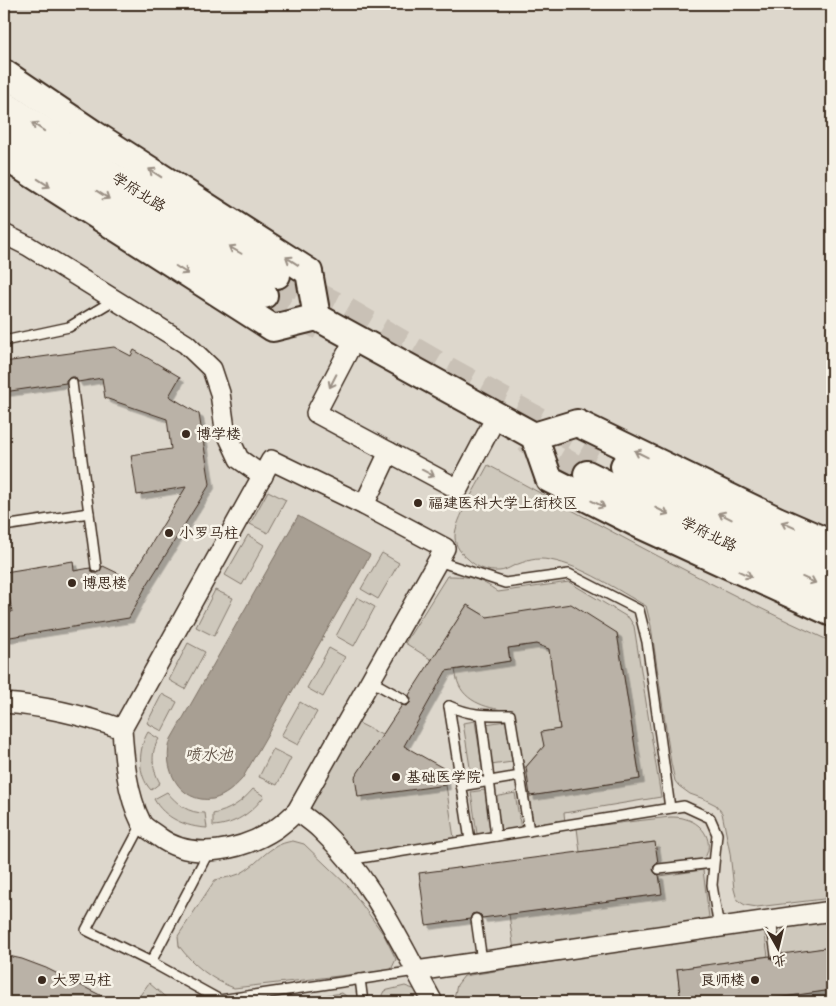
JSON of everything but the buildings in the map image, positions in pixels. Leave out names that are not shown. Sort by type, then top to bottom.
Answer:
[{"type":"main road","points":[[4,72],[94,134],[309,272],[317,317]]},
{"type":"main road","name":"学府北路","points":[[4,104],[117,179],[270,285],[146,223],[4,131]]},
{"type":"main road","points":[[4,156],[273,328],[317,317],[534,436],[549,479],[638,524],[832,613]]},
{"type":"main road","points":[[534,436],[578,423],[777,520],[832,544]]},
{"type":"main road","name":"学府北路","points":[[832,567],[751,529],[592,463],[748,552],[832,591]]},
{"type":"street","points":[[4,234],[28,246],[186,344],[212,369],[220,393],[225,429],[239,459],[262,476]]},
{"type":"street","points":[[355,338],[316,413],[458,489],[497,415]]},
{"type":"street","points":[[364,505],[389,452]]},
{"type":"street","points":[[271,460],[364,505],[445,548],[298,811],[276,828],[246,844],[209,851],[187,850],[165,841],[142,824],[131,791],[124,758],[122,729],[271,460]]},
{"type":"street","points":[[4,703],[31,705],[86,717],[122,729]]},
{"type":"street","points":[[298,811],[321,830],[348,860],[372,892],[433,1002]]},
{"type":"street","points":[[416,971],[832,912]]},
{"type":"lane","points":[[4,341],[69,327],[114,300]]},
{"type":"lane","points":[[72,382],[96,567]]},
{"type":"lane","points":[[4,526],[89,513]]},
{"type":"lane","points":[[438,561],[505,583],[569,574],[639,610],[647,642],[670,808]]},
{"type":"lane","points":[[371,681],[405,700]]},
{"type":"lane","points":[[470,840],[449,706],[465,713],[510,715],[529,831]]},
{"type":"lane","points":[[480,715],[496,836]]},
{"type":"lane","points":[[461,786],[520,776]]},
{"type":"lane","points":[[348,860],[684,806],[710,818],[717,834],[712,885],[718,928]]},
{"type":"lane","points":[[142,824],[86,930],[151,962],[220,1000],[416,971]]},
{"type":"lane","points":[[151,962],[209,851]]},
{"type":"lane","points":[[658,869],[713,863]]},
{"type":"lane","points":[[476,919],[482,961]]},
{"type":"lane","points":[[771,920],[776,955]]},
{"type":"lane","points":[[360,979],[363,1002]]},
{"type":"shaded area","name":"福建医科大学上街校区","points":[[4,4],[832,4],[832,1002],[4,1002]]},
{"type":"shaded area","points":[[488,465],[702,579],[832,642],[832,898],[757,907],[745,905],[737,900],[722,813],[716,805],[690,794],[675,781],[651,626],[646,606],[600,579],[575,567],[545,559],[536,559],[503,570],[490,571],[478,567],[471,562],[457,546],[455,537],[459,521]]},
{"type":"shaded area","points":[[268,491],[286,500],[268,533],[250,524]]},
{"type":"shaded area","points":[[248,535],[264,545],[242,585],[225,575]]},
{"type":"shaded area","points":[[382,553],[399,563],[378,599],[361,589]]},
{"type":"shaded area","points":[[447,576],[474,579],[498,592],[569,582],[629,618],[634,626],[661,797],[564,813],[565,822],[534,827],[529,796],[640,779],[617,633],[487,617],[467,605],[432,660],[405,643]]},
{"type":"shaded area","points":[[215,590],[233,598],[214,636],[196,627]]},
{"type":"shaded area","points":[[357,597],[375,607],[354,646],[336,636]]},
{"type":"shaded area","points":[[188,643],[205,652],[185,689],[169,680]]},
{"type":"shaded area","points":[[536,644],[549,649],[560,729],[542,732],[544,746],[526,767],[522,767],[514,711],[491,708],[475,702],[463,692],[457,680],[455,670],[510,661],[508,648]]},
{"type":"shaded area","points":[[329,648],[345,657],[323,697],[307,688]]},
{"type":"shaded area","points":[[162,694],[177,702],[162,731],[147,723]]},
{"type":"shaded area","points":[[300,702],[317,712],[298,745],[281,736]]},
{"type":"shaded area","points":[[353,720],[382,735],[446,785],[454,838],[351,855],[304,810]]},
{"type":"shaded area","points":[[475,721],[484,778],[472,780],[463,723]]},
{"type":"shaded area","points":[[506,721],[512,762],[491,765],[485,724]]},
{"type":"shaded area","points":[[148,732],[159,739],[154,749],[153,761],[160,783],[151,790],[143,777],[140,762],[142,746]]},
{"type":"shaded area","points":[[273,749],[291,758],[277,785],[259,777]]},
{"type":"shaded area","points":[[253,789],[264,796],[254,808],[235,821],[213,826],[213,814],[235,805]]},
{"type":"shaded area","points":[[485,790],[491,832],[477,834],[471,792]]},
{"type":"shaded area","points":[[167,792],[175,801],[193,812],[205,813],[207,828],[191,826],[176,820],[158,806],[154,799]]},
{"type":"shaded area","points":[[515,793],[521,829],[501,832],[495,797]]},
{"type":"shaded area","points":[[680,817],[692,821],[703,830],[708,841],[707,853],[704,859],[658,864],[654,842],[580,852],[577,828]]},
{"type":"shaded area","points":[[293,841],[304,844],[349,887],[384,935],[396,959],[391,970],[234,988],[218,981],[204,971],[179,946],[178,936],[215,880],[230,877],[247,870],[276,846]]},
{"type":"shaded area","points":[[703,870],[710,925],[514,951],[509,914],[661,894],[660,876]]},
{"type":"shaded area","points":[[832,920],[832,947],[781,955],[777,928]]},
{"type":"shaded area","points":[[764,928],[768,956],[677,969],[681,1002],[453,1002],[457,985],[464,976]]},
{"type":"shaded area","points":[[149,983],[171,1002],[135,1002]]},
{"type":"shaded area","points":[[405,986],[422,992],[427,1002],[383,1002],[382,995],[384,991]]},
{"type":"shaded area","points":[[832,990],[832,1002],[749,1002]]},
{"type":"shaded area","points":[[342,993],[346,996],[347,1002],[282,1002]]},
{"type":"water","name":"喷水池","points":[[298,516],[370,555],[242,779],[229,791],[217,798],[201,799],[191,796],[182,790],[171,772],[169,750],[171,739]]},
{"type":"tunnel","points":[[277,275],[337,305],[438,364],[598,453]]},
{"type":"tunnel","points":[[264,295],[321,328]]},
{"type":"tunnel","points":[[525,439],[587,474]]},
{"type":"place","name":"博学楼","points":[[186,434]]},
{"type":"place","name":"福建医科大学上街校区","points":[[418,503]]},
{"type":"place","name":"小罗马柱","points":[[169,533]]},
{"type":"place","name":"博思楼","points":[[72,583]]},
{"type":"place","name":"基础医学院","points":[[396,777]]},
{"type":"place","name":"大罗马柱","points":[[42,980]]},
{"type":"place","name":"良师楼","points":[[755,980]]}]
